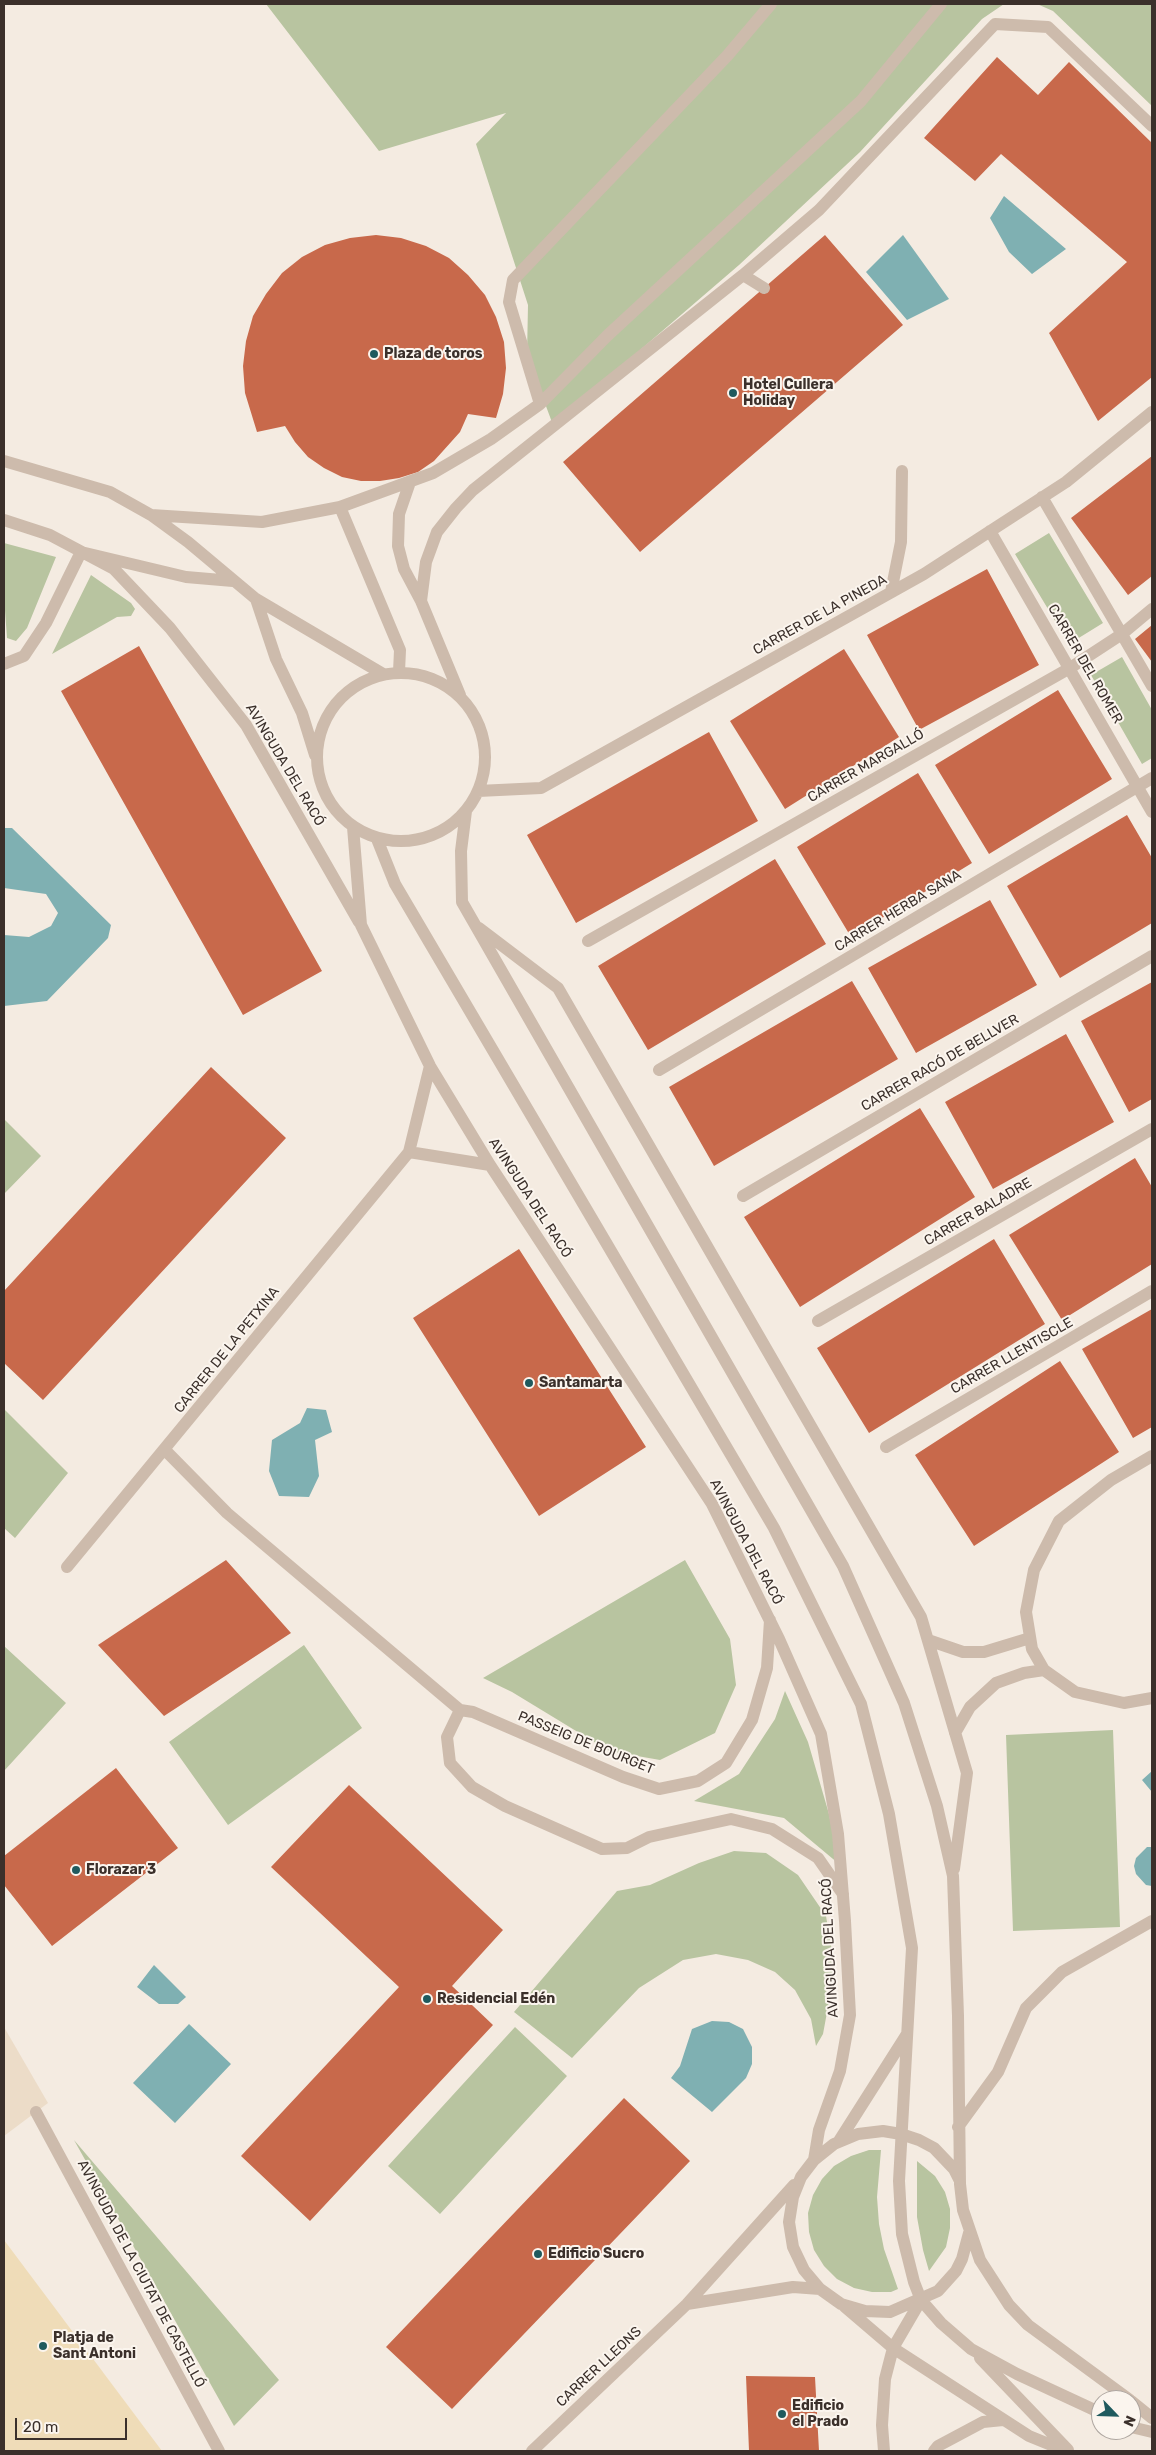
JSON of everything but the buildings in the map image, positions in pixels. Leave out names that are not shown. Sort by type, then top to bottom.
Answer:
[{"type":"street","points":[[540,404],[509,302],[513,280],[727,56],[771,4]]},
{"type":"street","points":[[151,515],[262,522],[340,507],[433,473],[491,439],[540,404],[608,335],[861,102],[940,4]]},
{"type":"street","points":[[421,601],[426,562],[437,532],[473,490],[743,275],[819,210],[995,24],[1048,27],[1152,126]]},
{"type":"street","points":[[743,275],[764,288]]},
{"type":"street","name":"CARRER DE LA PINEDA","points":[[478,791],[541,788],[891,592],[1066,482],[1152,412]]},
{"type":"street","points":[[4,461],[110,492],[151,515],[188,542],[256,599],[383,674]]},
{"type":"street","points":[[891,592],[901,542],[902,471]]},
{"type":"street","points":[[256,599],[276,659],[302,713],[316,758],[321,784],[333,808],[353,827],[377,839],[404,842],[429,837],[450,826],[466,811],[478,791],[485,766],[484,740],[476,716],[460,695],[421,601],[404,569],[398,546],[399,514],[410,482]]},
{"type":"street","points":[[1042,497],[1152,686]]},
{"type":"street","points":[[340,507],[400,650],[399,672]]},
{"type":"street","name":"AVINGUDA DEL RACÓ","points":[[4,520],[50,535],[114,569],[170,628],[246,725],[361,925],[430,1066],[490,1165],[712,1504],[770,1620],[822,1734],[838,1834],[844,1895],[850,2015],[840,2071],[819,2130],[814,2160]]},
{"type":"street","name":"CARRER DEL ROMER","points":[[990,531],[1152,812]]},
{"type":"street","points":[[4,664],[24,656],[46,623],[81,552]]},
{"type":"street","name":"AVINGUDA DEL RACÓ","points":[[81,552],[186,577],[233,581]]},
{"type":"street","name":"CARRER MARGALLÓ","points":[[588,941],[1070,668],[1122,634],[1152,609]]},
{"type":"street","points":[[316,758],[321,730],[339,699],[359,682],[383,674],[413,673],[438,680],[460,695]]},
{"type":"street","name":"CARRER HERBA SANA","points":[[659,1070],[1152,778]]},
{"type":"street","points":[[466,811],[461,851],[462,902],[843,1566],[904,1703],[937,1806],[953,1876]]},
{"type":"street","name":"AVINGUDA DEL RACÓ","points":[[353,827],[361,925]]},
{"type":"street","points":[[377,839],[395,884],[774,1528],[861,1704],[888,1814],[912,1948],[899,2181],[902,2234],[914,2282],[921,2300],[941,2323],[971,2349],[1067,2451]]},
{"type":"street","points":[[474,924],[558,988],[921,1617],[967,1773],[953,1876],[958,2016],[958,2127],[963,2210],[980,2260],[993,2284],[1015,2312],[1028,2324],[1117,2390]]},
{"type":"street","name":"CARRER RACÓ DE BELLVER","points":[[743,1196],[1152,956]]},
{"type":"street","name":"CARRER DE LA PETXINA","points":[[67,1566],[165,1450],[409,1152],[430,1066]]},
{"type":"street","name":"CARRER BALADRE","points":[[818,1321],[1152,1129]]},
{"type":"street","points":[[409,1152],[490,1165]]},
{"type":"street","name":"CARRER LLENTISCLE","points":[[886,1447],[1152,1291]]},
{"type":"street","name":"PASSEIG DE BOURGET","points":[[165,1450],[227,1513],[460,1710],[473,1712],[614,1773],[659,1789],[698,1780],[726,1762],[752,1720],[767,1668],[770,1620]]},
{"type":"street","points":[[1152,1456],[1111,1480],[1058,1521],[1034,1570],[1026,1612],[1031,1644],[1044,1670],[1075,1692],[1124,1703],[1152,1698]]},
{"type":"street","points":[[928,1640],[963,1652],[984,1652],[1031,1644]]},
{"type":"street","points":[[955,1733],[970,1707],[996,1683],[1024,1673],[1044,1670]]},
{"type":"street","points":[[460,1710],[447,1737],[450,1763],[472,1787],[505,1806],[602,1849],[627,1848],[649,1837],[731,1819],[772,1829],[818,1858],[844,1895]]},
{"type":"street","points":[[958,2127],[998,2072],[1026,2008],[1062,1972],[1152,1921]]},
{"type":"street","points":[[839,2142],[908,2032]]},
{"type":"street","name":"AVINGUDA DE LA CIUTAT DE CASTELLÓ","points":[[36,2112],[219,2451]]},
{"type":"street","points":[[960,2181],[954,2169],[934,2148],[901,2134],[883,2131],[858,2134],[839,2142],[814,2160],[801,2177],[793,2197],[789,2222],[793,2247],[804,2270],[820,2289],[841,2304],[893,2348],[1029,2436],[1067,2451]]},
{"type":"street","name":"CARRER LLEONS","points":[[532,2451],[687,2304],[801,2177]]},
{"type":"street","points":[[841,2304],[865,2311],[890,2312],[938,2291],[956,2271],[967,2246],[969,2232]]},
{"type":"street","points":[[687,2304],[792,2287],[820,2289]]},
{"type":"street","points":[[884,2451],[882,2425],[885,2379],[893,2348],[921,2300]]},
{"type":"street","points":[[971,2349],[1017,2374],[1091,2408]]},
{"type":"street","points":[[1141,2409],[1152,2418]]},
{"type":"street","points":[[934,2451],[938,2446],[982,2422],[1003,2420]]},
{"type":"green space","points":[[266,4],[1004,4],[982,19],[860,152],[739,265],[553,425],[527,355],[528,305],[476,144],[506,113],[379,151]]},
{"type":"green space","points":[[1037,4],[1152,4],[1152,106],[1053,11]]},
{"type":"green space","points":[[1049,533],[1103,623],[1069,644],[1015,554]]},
{"type":"green space","points":[[4,543],[56,557],[27,628],[16,641],[7,638],[4,597]]},
{"type":"green space","points":[[91,575],[131,603],[135,609],[131,616],[117,617],[52,654]]},
{"type":"green space","points":[[1122,657],[1152,710],[1152,758],[1142,764],[1091,675]]},
{"type":"green space","points":[[4,1119],[41,1156],[4,1194]]},
{"type":"green space","points":[[4,1409],[68,1473],[15,1538],[4,1528]]},
{"type":"green space","points":[[685,1560],[730,1639],[736,1685],[715,1733],[660,1760],[609,1751],[512,1692],[483,1678]]},
{"type":"green space","points":[[304,1645],[362,1728],[228,1825],[169,1742]]},
{"type":"green space","points":[[4,1646],[66,1703],[4,1771]]},
{"type":"green space","points":[[785,1691],[808,1742],[829,1814],[839,1864],[784,1818],[694,1801],[739,1774],[775,1719]]},
{"type":"green space","points":[[1113,1730],[1120,1927],[1013,1931],[1006,1735]]},
{"type":"green space","points":[[734,1851],[766,1853],[798,1875],[826,1916],[835,1969],[823,2034],[816,2046],[811,2019],[795,1990],[775,1972],[748,1960],[716,1954],[683,1960],[639,1988],[572,2058],[514,2012],[617,1891],[650,1885],[699,1863]]},
{"type":"green space","points":[[515,2027],[567,2076],[440,2214],[388,2166]]},
{"type":"green space","points":[[74,2140],[279,2380],[234,2426]]},
{"type":"green space","points":[[869,2150],[881,2150],[877,2197],[879,2224],[884,2249],[898,2289],[891,2292],[872,2292],[854,2288],[837,2279],[824,2266],[814,2250],[809,2232],[808,2213],[813,2195],[822,2179],[834,2166],[851,2156]]},
{"type":"green space","points":[[917,2161],[935,2176],[945,2192],[950,2209],[950,2228],[946,2247],[929,2271],[917,2217]]},
{"type":"sand","name":"Platja de Sant Antoni","points":[[4,2240],[162,2451],[4,2451]]},
{"type":"shaded area","points":[[4,2027],[48,2103],[4,2136]]},
{"type":"water","points":[[1004,196],[1066,249],[1032,274],[1009,252],[990,218]]},
{"type":"water","points":[[903,235],[949,299],[907,320],[866,272]]},
{"type":"water","points":[[4,828],[12,828],[111,925],[108,938],[47,1001],[4,1006],[4,935],[29,937],[51,926],[58,913],[46,894],[4,888]]},
{"type":"water","points":[[307,1408],[326,1410],[332,1432],[315,1440],[319,1476],[309,1497],[279,1496],[269,1471],[272,1440],[300,1423]]},
{"type":"water","points":[[1152,1771],[1152,1792],[1142,1780]]},
{"type":"water","points":[[1147,1847],[1152,1847],[1152,1886],[1146,1885],[1136,1874],[1134,1866],[1136,1858]]},
{"type":"water","points":[[154,1965],[186,1997],[178,2004],[159,2004],[137,1987]]},
{"type":"water","points":[[712,2021],[729,2022],[743,2029],[752,2047],[752,2064],[746,2078],[712,2112],[671,2078],[680,2066],[692,2029]]},
{"type":"water","points":[[189,2024],[231,2064],[175,2123],[133,2083]]},
{"type":"place","name":"Plaza de toros","points":[[374,354]]},
{"type":"place","name":"Hotel Cullera Holiday","points":[[733,393]]},
{"type":"place","name":"Santamarta","points":[[529,1383]]},
{"type":"place","name":"Florazar 3","points":[[76,1870]]},
{"type":"place","name":"Residencial Edén","points":[[427,1999]]},
{"type":"place","name":"Edificio Sucro","points":[[538,2254]]},
{"type":"place","name":"Platja de Sant Antoni","points":[[43,2346]]},
{"type":"place","name":"Edificio el Prado","points":[[782,2414]]}]
